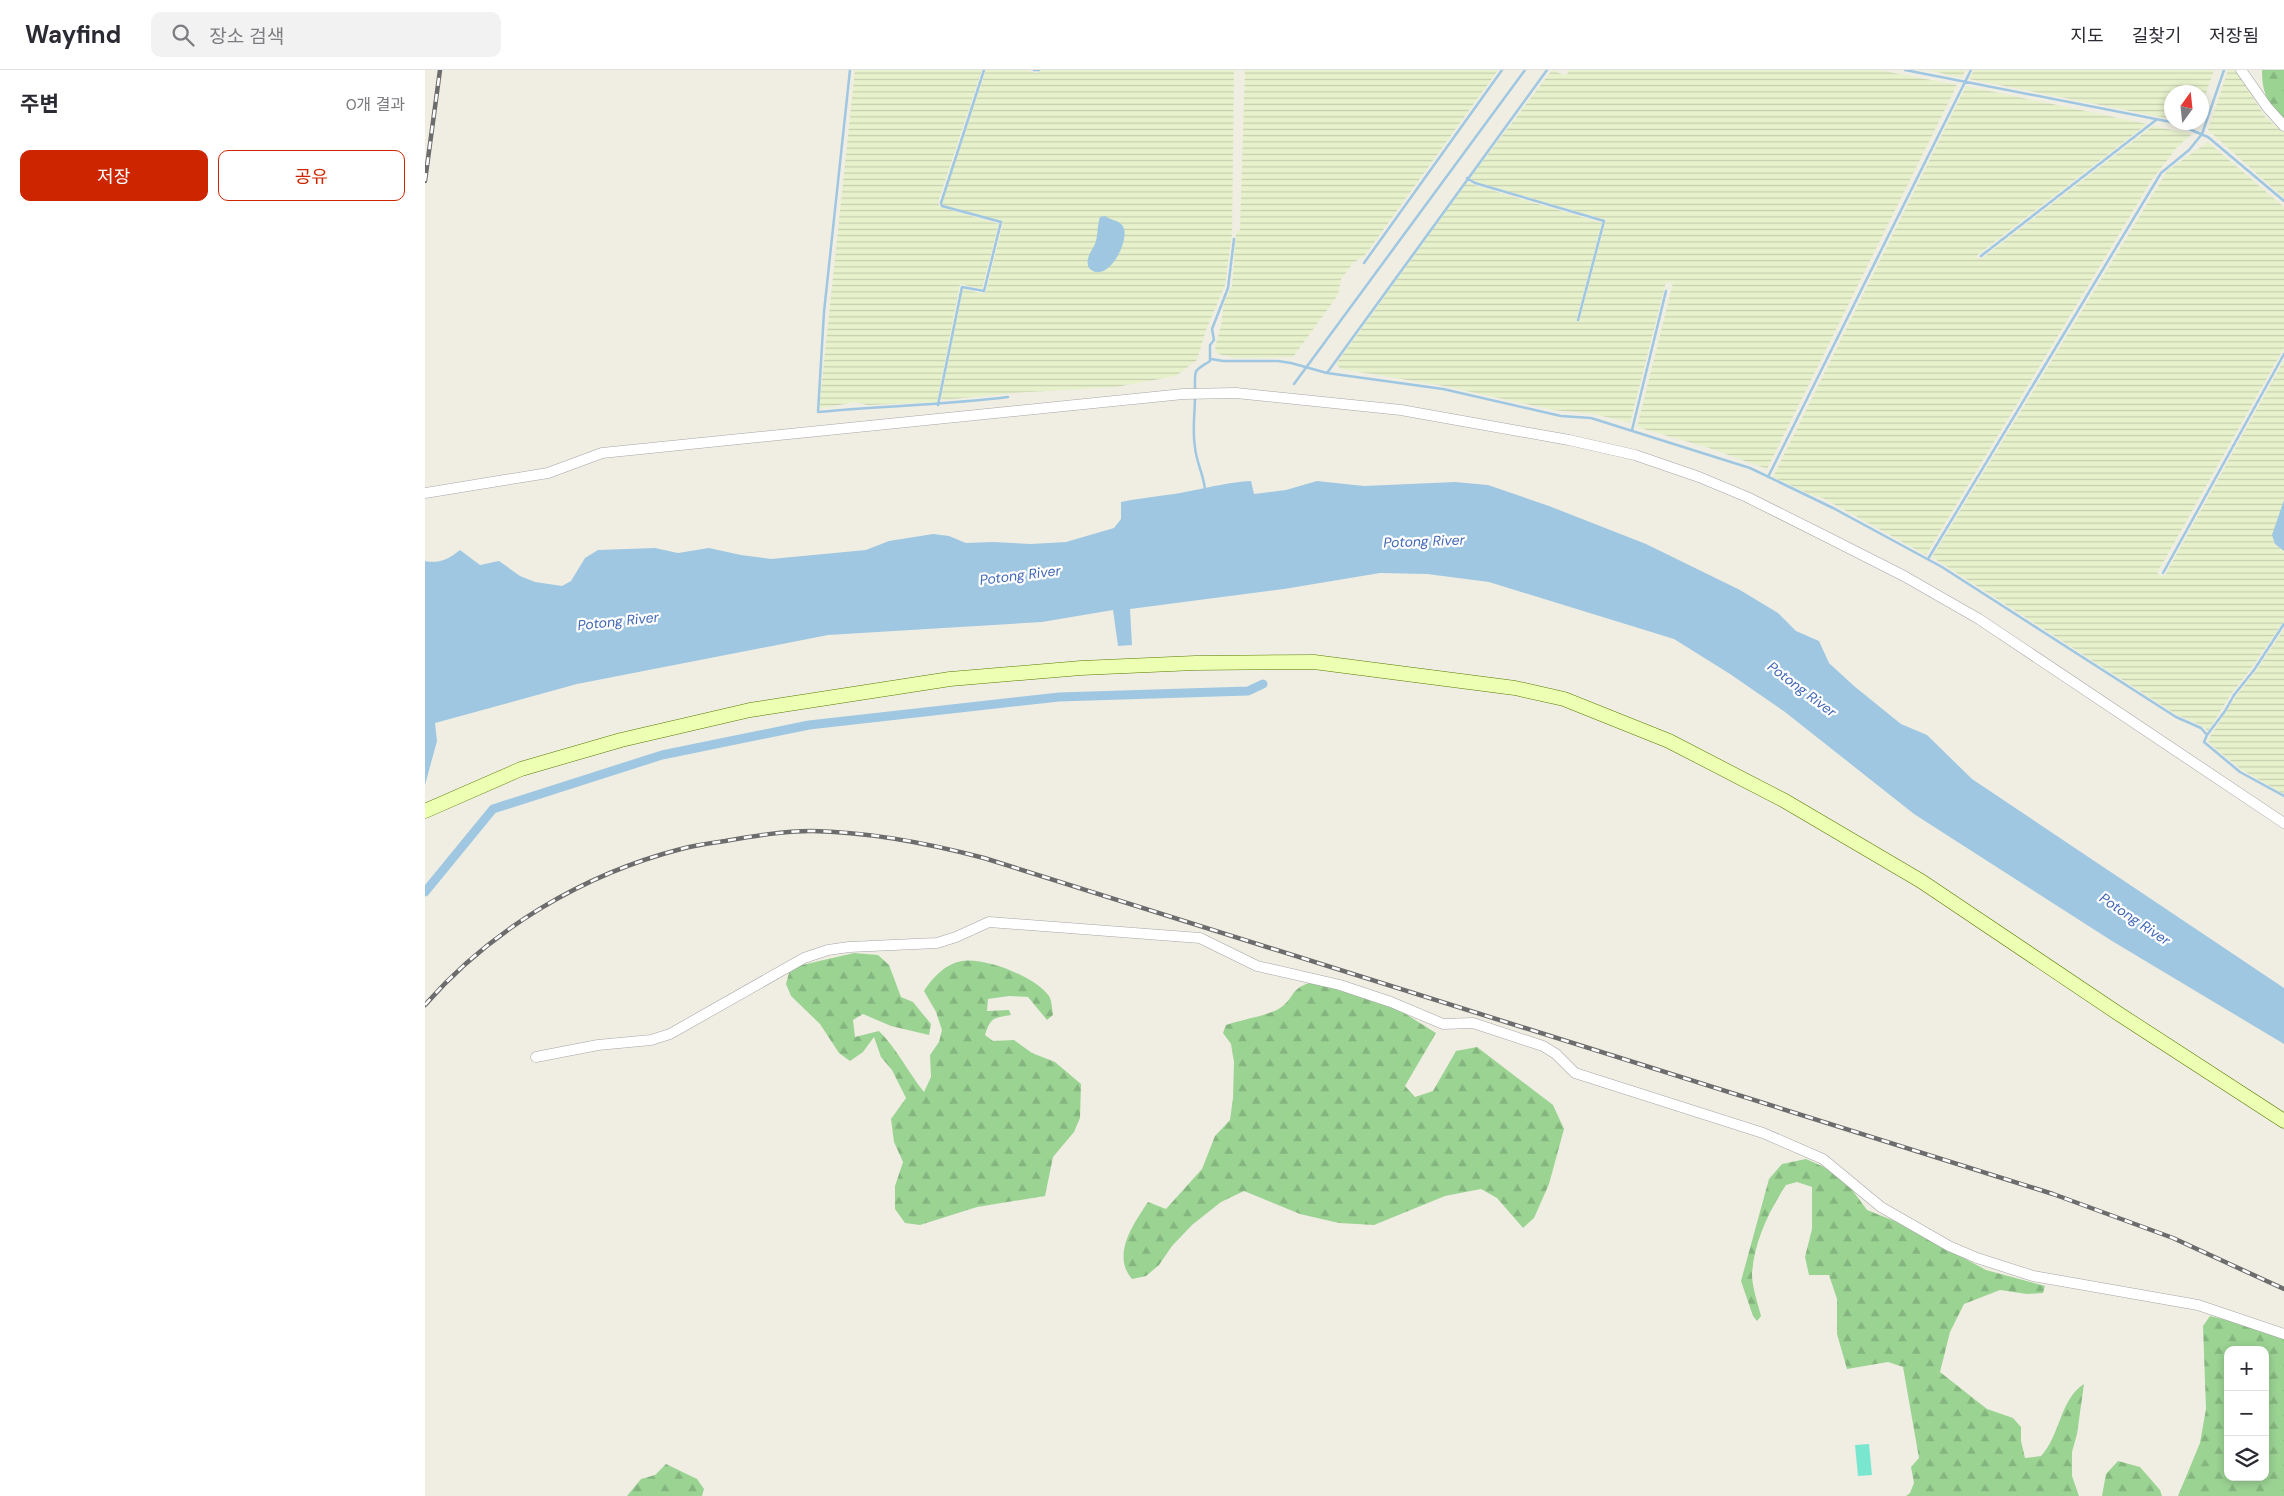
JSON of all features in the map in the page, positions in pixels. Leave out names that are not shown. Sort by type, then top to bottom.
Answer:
[{"type":"main road","points":[[425,811],[521,770],[621,740],[750,710],[950,679],[1090,668],[1195,663],[1314,662],[1515,688],[1564,699],[1602,713],[1669,741],[1777,797],[1921,881],[2127,1020],[2284,1121]]},
{"type":"street","points":[[2241,70],[2267,107],[2284,126]]},
{"type":"street","points":[[425,493],[549,473],[602,453],[1183,394],[1236,393],[1410,412],[1569,440],[1635,455],[1699,477],[1747,497],[1904,576],[1979,618],[2284,823]]},
{"type":"street","points":[[536,1057],[598,1045],[651,1040],[670,1034],[804,958],[828,950],[849,947],[937,943],[956,938],[989,922],[1200,938],[1257,966],[1341,986],[1391,1002],[1443,1024],[1473,1023],[1543,1046],[1556,1054],[1575,1073],[1763,1133],[1823,1159],[1881,1207],[1949,1246],[1977,1258],[2033,1276],[2198,1306],[2284,1334]]},
{"type":"green space","points":[[855,70],[982,70],[938,202],[940,207],[999,224],[982,289],[960,284],[937,402],[867,405],[855,402],[819,409]]},
{"type":"green space","points":[[986,70],[1025,70],[1036,73],[1042,70],[1234,70],[1232,234],[1225,285],[1206,330],[1197,360],[1176,376],[1116,387],[1013,393],[944,400],[941,398],[963,289],[980,293],[986,292],[1003,223],[943,205],[942,202]]},
{"type":"green space","points":[[1245,70],[1498,70],[1365,255],[1353,263],[1341,279],[1338,295],[1293,357],[1236,358],[1218,354],[1215,348],[1224,302],[1232,286],[1236,232],[1240,230]]},
{"type":"green space","points":[[1552,70],[1566,76],[1569,70],[1879,70],[1957,85],[1767,469],[1709,448],[1637,427],[1673,283],[1666,282],[1630,423],[1594,414],[1553,410],[1444,386],[1341,369],[1336,364],[1468,181],[1474,185],[1602,223],[1576,321],[1579,322],[1606,220],[1476,182],[1470,178]]},
{"type":"green space","points":[[1928,70],[1966,70],[1961,78]]},
{"type":"green space","points":[[1974,70],[2214,70],[2209,85],[2164,85],[2164,118],[1969,79]]},
{"type":"green space","points":[[2228,70],[2235,70],[2266,118],[2284,133],[2284,198],[2208,130]]},
{"type":"green space","points":[[2262,70],[2284,70],[2284,118],[2273,107],[2264,91]]},
{"type":"green space","points":[[1966,86],[2147,124],[1975,257],[1981,259],[2153,126],[2164,128],[2164,130],[2192,134],[2178,146],[2151,181],[1926,555],[1823,498],[1811,495],[1773,477]]},
{"type":"green space","points":[[2208,142],[2284,207],[2284,348],[2157,573],[2164,577],[2284,360],[2284,500],[2275,544],[2284,551],[2284,621],[2231,694],[2208,731],[2201,725],[2177,715],[1932,557],[2167,171]]},
{"type":"green space","points":[[2284,629],[2284,794],[2242,770],[2210,744],[2208,740],[2236,696],[2256,671]]},
{"type":"green space","points":[[854,953],[878,955],[889,965],[901,997],[913,1002],[931,1024],[929,1035],[891,1026],[863,1014],[853,1020],[855,1037],[879,1031],[924,1092],[931,1077],[930,1055],[939,1042],[942,1030],[936,1012],[924,991],[935,976],[945,968],[962,961],[996,965],[1033,982],[1049,996],[1053,1015],[1047,1020],[1028,997],[1009,996],[988,999],[987,1011],[1009,1010],[1011,1015],[993,1019],[985,1035],[993,1041],[1014,1040],[1032,1053],[1055,1062],[1081,1084],[1080,1118],[1074,1132],[1053,1157],[1045,1196],[977,1207],[920,1225],[905,1223],[895,1209],[895,1186],[903,1162],[894,1142],[891,1119],[906,1098],[892,1070],[881,1057],[874,1037],[863,1052],[850,1061],[839,1053],[820,1024],[791,996],[786,984],[789,973],[802,965]]},
{"type":"green space","points":[[1309,983],[1329,986],[1396,1008],[1436,1033],[1405,1086],[1415,1097],[1433,1091],[1456,1051],[1477,1047],[1553,1105],[1564,1129],[1549,1184],[1534,1218],[1523,1228],[1497,1198],[1481,1189],[1445,1196],[1374,1225],[1339,1223],[1300,1214],[1244,1191],[1221,1202],[1192,1225],[1172,1246],[1159,1265],[1146,1276],[1132,1279],[1126,1270],[1124,1260],[1124,1250],[1131,1229],[1148,1202],[1166,1209],[1202,1169],[1215,1136],[1230,1120],[1234,1062],[1231,1044],[1223,1033],[1226,1025],[1275,1011],[1288,1001],[1298,988]]},
{"type":"green space","points":[[1806,1159],[1824,1167],[1850,1187],[1867,1210],[1897,1222],[1986,1270],[2045,1286],[2043,1293],[2027,1294],[2000,1290],[1964,1304],[1950,1332],[1940,1372],[1987,1409],[2013,1418],[2021,1427],[2021,1441],[2025,1458],[2041,1456],[2047,1448],[2070,1399],[2084,1384],[2077,1434],[2072,1452],[2072,1476],[2079,1496],[1906,1496],[1910,1493],[1914,1483],[1911,1467],[1919,1458],[1903,1367],[1888,1362],[1847,1369],[1837,1334],[1837,1299],[1829,1275],[1809,1275],[1805,1257],[1812,1229],[1812,1187],[1797,1182],[1786,1185],[1763,1227],[1753,1262],[1752,1274],[1761,1316],[1757,1321],[1753,1316],[1741,1281],[1769,1179],[1782,1164]]},
{"type":"green space","points":[[2210,1316],[2247,1325],[2284,1339],[2284,1496],[2178,1496],[2200,1443],[2206,1409],[2203,1326]]},
{"type":"green space","points":[[2118,1461],[2140,1467],[2160,1490],[2162,1496],[2102,1496],[2106,1474]]},
{"type":"green space","points":[[666,1464],[697,1479],[704,1489],[702,1496],[627,1496],[641,1479],[655,1475]]},
{"type":"shaded area","points":[[1869,1444],[1872,1475],[1858,1476],[1855,1445]]},
{"type":"water","points":[[1105,216],[1122,225],[1124,238],[1122,247],[1113,263],[1107,269],[1100,272],[1093,271],[1088,266],[1088,260],[1096,241],[1100,217]]},
{"type":"water","name":"Potong River","points":[[1251,481],[1254,494],[1286,490],[1317,481],[1364,486],[1455,482],[1488,485],[1549,506],[1646,544],[1740,590],[1778,613],[1796,631],[1819,641],[1829,663],[1854,686],[1901,724],[1927,735],[1972,779],[2284,988],[2284,1044],[2112,941],[1914,814],[1785,712],[1730,674],[1674,639],[1489,582],[1427,574],[1380,573],[1284,589],[1130,609],[1132,645],[1118,646],[1113,610],[1042,622],[828,635],[577,684],[435,723],[437,741],[425,785],[425,561],[435,562],[444,560],[460,550],[480,565],[499,561],[520,576],[535,582],[562,586],[571,581],[585,558],[598,550],[655,548],[678,553],[709,548],[771,559],[866,550],[889,541],[933,534],[949,536],[966,543],[1031,544],[1066,542],[1114,528],[1121,519],[1121,502]]},
{"type":"water","points":[[2284,500],[2284,551],[2275,544],[2272,535]]},
{"type":"waterway","points":[[850,70],[824,312],[818,412],[1008,397]]},
{"type":"waterway","points":[[938,405],[962,287],[984,291],[1001,222],[942,206],[941,203],[984,70]]},
{"type":"waterway","points":[[1034,70],[1039,70]]},
{"type":"waterway","points":[[1364,263],[1502,70]]},
{"type":"waterway","points":[[1294,384],[1525,70]]},
{"type":"waterway","points":[[1327,373],[1547,70]]},
{"type":"waterway","points":[[1905,70],[2164,121]]},
{"type":"waterway","points":[[1768,477],[1971,70]]},
{"type":"waterway","points":[[1928,559],[2161,173],[2189,150],[2202,134],[2224,70]]},
{"type":"waterway","points":[[1981,256],[2156,120]]},
{"type":"waterway","points":[[2191,130],[2208,137],[2284,201]]},
{"type":"waterway","points":[[1467,178],[1475,183],[1604,221],[1578,320]]},
{"type":"waterway","points":[[1195,390],[1196,371],[1210,361],[1210,345],[1214,340],[1212,329],[1228,288],[1234,239]]},
{"type":"waterway","points":[[1632,430],[1666,291]]},
{"type":"waterway","points":[[2163,573],[2284,354]]},
{"type":"waterway","points":[[1211,359],[1291,363],[1327,373],[1443,389],[1561,416],[1591,418],[1750,468],[1833,508],[1942,567],[2176,717],[2201,728],[2207,735],[2204,742],[2240,772],[2284,796]]},
{"type":"waterway","points":[[1195,396],[1194,441],[1205,490]]},
{"type":"waterway","points":[[2207,735],[2234,695],[2254,670],[2284,624]]},
{"type":"waterway","points":[[425,892],[493,809],[662,755],[809,725],[1059,697],[1248,691],[1263,684]]},
{"type":"railway","points":[[425,181],[440,70]]},
{"type":"railway","points":[[425,1005],[479,952],[509,929],[575,889],[609,873],[645,860],[697,845],[790,832],[834,832],[899,839],[984,858],[2053,1194],[2173,1238],[2284,1289]]}]
